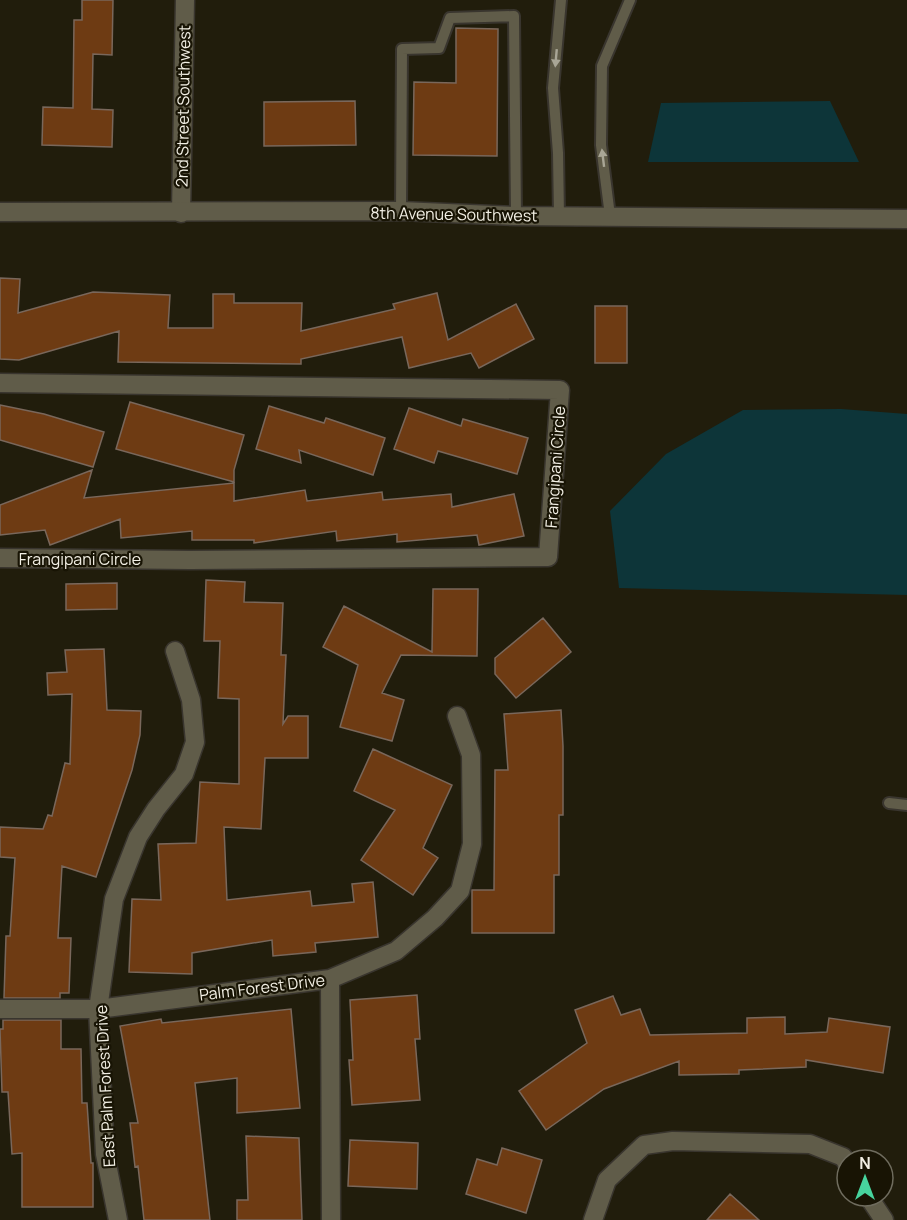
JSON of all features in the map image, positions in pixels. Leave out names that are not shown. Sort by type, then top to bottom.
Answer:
[{"type":"street","name":"2nd Street Southwest","points":[[181,213],[185,0]]},
{"type":"street","name":"8th Avenue Southwest","points":[[0,212],[401,211],[516,216],[907,219]]},
{"type":"street","name":"Frangipani Circle","points":[[0,383],[560,390],[548,557],[190,560],[0,558]]},
{"type":"street","name":"East Palm Forest Drive","points":[[118,1220],[105,1154],[98,1009],[114,899],[138,837],[156,809],[184,774],[195,742],[191,700],[175,651]]},
{"type":"street","name":"Palm Forest Drive","points":[[0,1009],[98,1009],[330,979],[396,951],[435,918],[460,891],[472,844],[471,754],[457,716]]},
{"type":"street","points":[[330,979],[331,1220]]},
{"type":"street","points":[[593,1220],[607,1180],[644,1145],[673,1141],[810,1144],[835,1155]]},
{"type":"lane","points":[[559,216],[558,153],[553,88],[561,0]]},
{"type":"lane","points":[[610,216],[601,145],[602,66],[630,0]]},
{"type":"lane","points":[[401,211],[402,49],[439,48],[450,18],[514,16],[516,216]]},
{"type":"lane","points":[[889,803],[907,806]]},
{"type":"water","points":[[830,101],[859,162],[648,162],[661,103]]},
{"type":"water","points":[[841,409],[907,414],[907,595],[619,588],[610,511],[666,454],[743,410]]},
{"type":"building","points":[[82,0],[113,0],[112,55],[93,54],[92,109],[113,110],[112,147],[42,145],[43,107],[73,108],[74,20],[82,20]]},
{"type":"building","points":[[456,28],[498,29],[497,156],[413,155],[414,82],[456,83]]},
{"type":"building","points":[[355,101],[356,145],[264,146],[264,102]]},
{"type":"building","points":[[0,278],[20,279],[18,313],[93,292],[170,295],[168,328],[213,328],[213,294],[234,294],[234,303],[302,303],[301,331],[395,309],[393,304],[437,293],[448,340],[516,304],[534,339],[479,368],[471,353],[409,368],[402,337],[301,359],[301,364],[118,362],[119,331],[19,360],[0,359]]},
{"type":"building","points":[[595,306],[627,306],[627,363],[595,363]]},
{"type":"building","points":[[130,402],[244,435],[234,470],[234,482],[116,449]]},
{"type":"building","points":[[0,405],[44,414],[104,432],[93,467],[0,440]]},
{"type":"building","points":[[269,406],[324,423],[326,418],[385,438],[373,475],[299,450],[301,463],[256,449]]},
{"type":"building","points":[[409,408],[461,426],[463,419],[528,438],[517,474],[438,451],[434,463],[394,449]]},
{"type":"building","points":[[92,470],[84,498],[234,483],[234,501],[305,490],[307,501],[382,492],[383,500],[451,494],[452,507],[514,494],[524,536],[479,545],[477,535],[397,542],[397,534],[337,541],[336,531],[254,543],[254,540],[192,540],[192,531],[121,538],[120,519],[50,545],[45,530],[0,535],[0,505]]},
{"type":"building","points":[[206,580],[245,582],[244,602],[283,603],[281,655],[286,655],[283,724],[288,716],[308,716],[308,758],[265,758],[261,829],[224,827],[227,900],[310,891],[312,906],[354,902],[352,884],[373,882],[378,937],[315,943],[316,952],[273,956],[272,940],[192,953],[192,974],[129,972],[132,899],[161,900],[158,844],[196,843],[200,782],[239,784],[239,699],[218,698],[220,641],[204,641]]},
{"type":"building","points":[[117,583],[117,609],[66,610],[66,584]]},
{"type":"building","points":[[433,589],[478,589],[477,656],[401,655],[382,693],[404,700],[392,741],[340,727],[358,665],[323,647],[344,606],[432,652]]},
{"type":"building","points":[[543,618],[571,652],[516,698],[495,674],[495,658]]},
{"type":"building","points":[[104,649],[107,710],[141,711],[140,735],[132,770],[96,877],[62,866],[58,938],[71,938],[69,993],[60,993],[60,998],[4,998],[6,936],[10,936],[15,858],[0,857],[0,827],[43,829],[48,815],[52,816],[65,763],[70,764],[72,694],[48,695],[47,673],[67,672],[65,650]]},
{"type":"building","points":[[561,710],[563,815],[559,815],[559,875],[554,875],[554,933],[472,933],[472,890],[494,890],[495,770],[508,770],[504,714]]},
{"type":"building","points":[[373,749],[452,785],[423,848],[438,858],[413,895],[361,860],[395,810],[354,791]]},
{"type":"building","points":[[417,995],[420,1039],[415,1039],[420,1100],[352,1105],[349,1060],[353,1060],[350,1000]]},
{"type":"building","points":[[613,996],[621,1015],[640,1009],[650,1035],[747,1033],[747,1018],[785,1017],[785,1034],[827,1032],[829,1018],[890,1027],[883,1073],[806,1060],[806,1067],[739,1070],[739,1074],[679,1075],[679,1061],[604,1089],[546,1130],[519,1091],[587,1043],[575,1010]]},
{"type":"building","points":[[291,1009],[300,1108],[237,1113],[237,1078],[195,1083],[210,1220],[144,1220],[130,1123],[138,1123],[120,1026],[161,1019],[162,1023]]},
{"type":"building","points":[[3,1020],[61,1020],[61,1049],[81,1049],[82,1103],[87,1103],[91,1163],[93,1163],[93,1207],[22,1207],[22,1153],[12,1154],[8,1092],[2,1092],[0,1029],[3,1029]]},
{"type":"building","points":[[246,1136],[299,1138],[302,1220],[237,1220],[237,1200],[248,1200]]},
{"type":"building","points":[[350,1140],[418,1143],[417,1189],[348,1186]]},
{"type":"building","points":[[502,1148],[542,1160],[526,1213],[466,1194],[477,1159],[497,1165]]},
{"type":"building","points":[[730,1194],[759,1220],[707,1220]]}]
